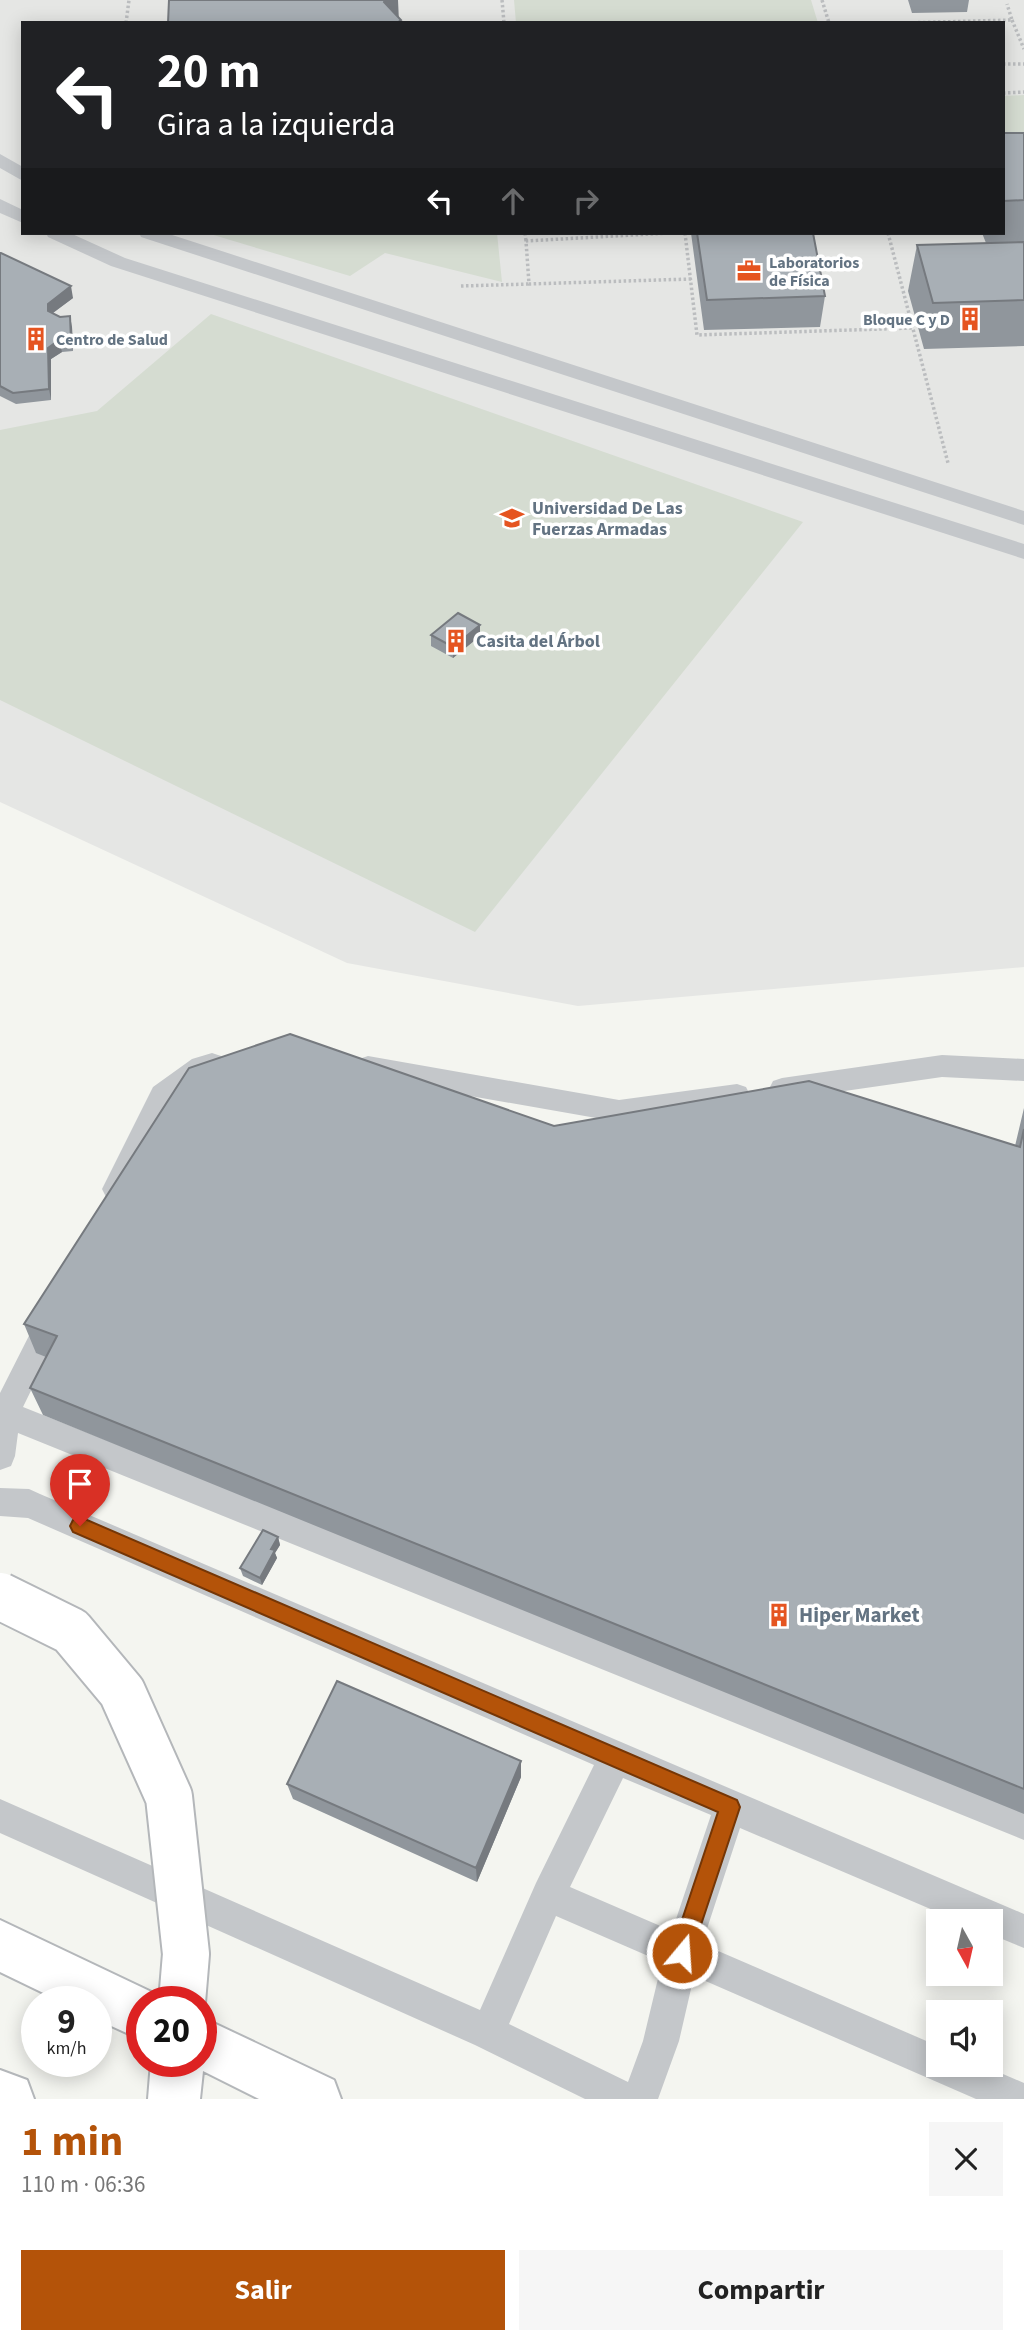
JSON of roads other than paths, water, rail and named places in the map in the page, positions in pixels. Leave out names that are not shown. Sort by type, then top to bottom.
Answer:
[{"type":"highway","points":[[0,1596],[71,1631],[122,1692],[169,1797],[186,1954],[183,1986]]},
{"type":"highway","points":[[0,1945],[126,2006]]},
{"type":"highway","points":[[217,2051],[315,2099]]},
{"type":"highway","points":[[174,2099],[176,2077]]},
{"type":"highway","points":[[0,2096],[8,2099]]},
{"type":"lane","points":[[0,159],[21,175]]},
{"type":"lane","points":[[0,205],[21,217]]},
{"type":"lane","points":[[59,235],[118,262],[1024,552]]},
{"type":"lane","points":[[118,262],[148,235]]},
{"type":"lane","points":[[156,235],[1024,518]]},
{"type":"lane","points":[[102,1217],[162,1095],[201,1067],[236,1057]]},
{"type":"lane","points":[[346,1063],[619,1111],[942,1066],[1024,1070]]},
{"type":"lane","points":[[0,1456],[5,1414],[60,1304]]},
{"type":"lane","points":[[5,1414],[1024,1823]]},
{"type":"lane","points":[[0,1502],[29,1504],[615,1758],[1024,1931]]},
{"type":"lane","points":[[488,2032],[548,1895],[615,1758]]},
{"type":"lane","points":[[640,2099],[661,2041],[682,1953],[730,1807]]},
{"type":"lane","points":[[0,1816],[488,2032],[623,2099]]},
{"type":"lane","points":[[548,1895],[926,2059]]},
{"type":"lane","points":[[967,2077],[1018,2099]]},
{"type":"place","name":"Laboratorios de Física","points":[[749,271]]},
{"type":"place","name":"Bloque C y D","points":[[970,319]]},
{"type":"place","name":"Centro de Salud","points":[[36,339]]},
{"type":"place","name":"Universidad De Las Fuerzas Armadas","points":[[512,518]]},
{"type":"place","name":"Casita del Árbol","points":[[456,641]]},
{"type":"place","name":"Hiper Market","points":[[779,1615]]}]
